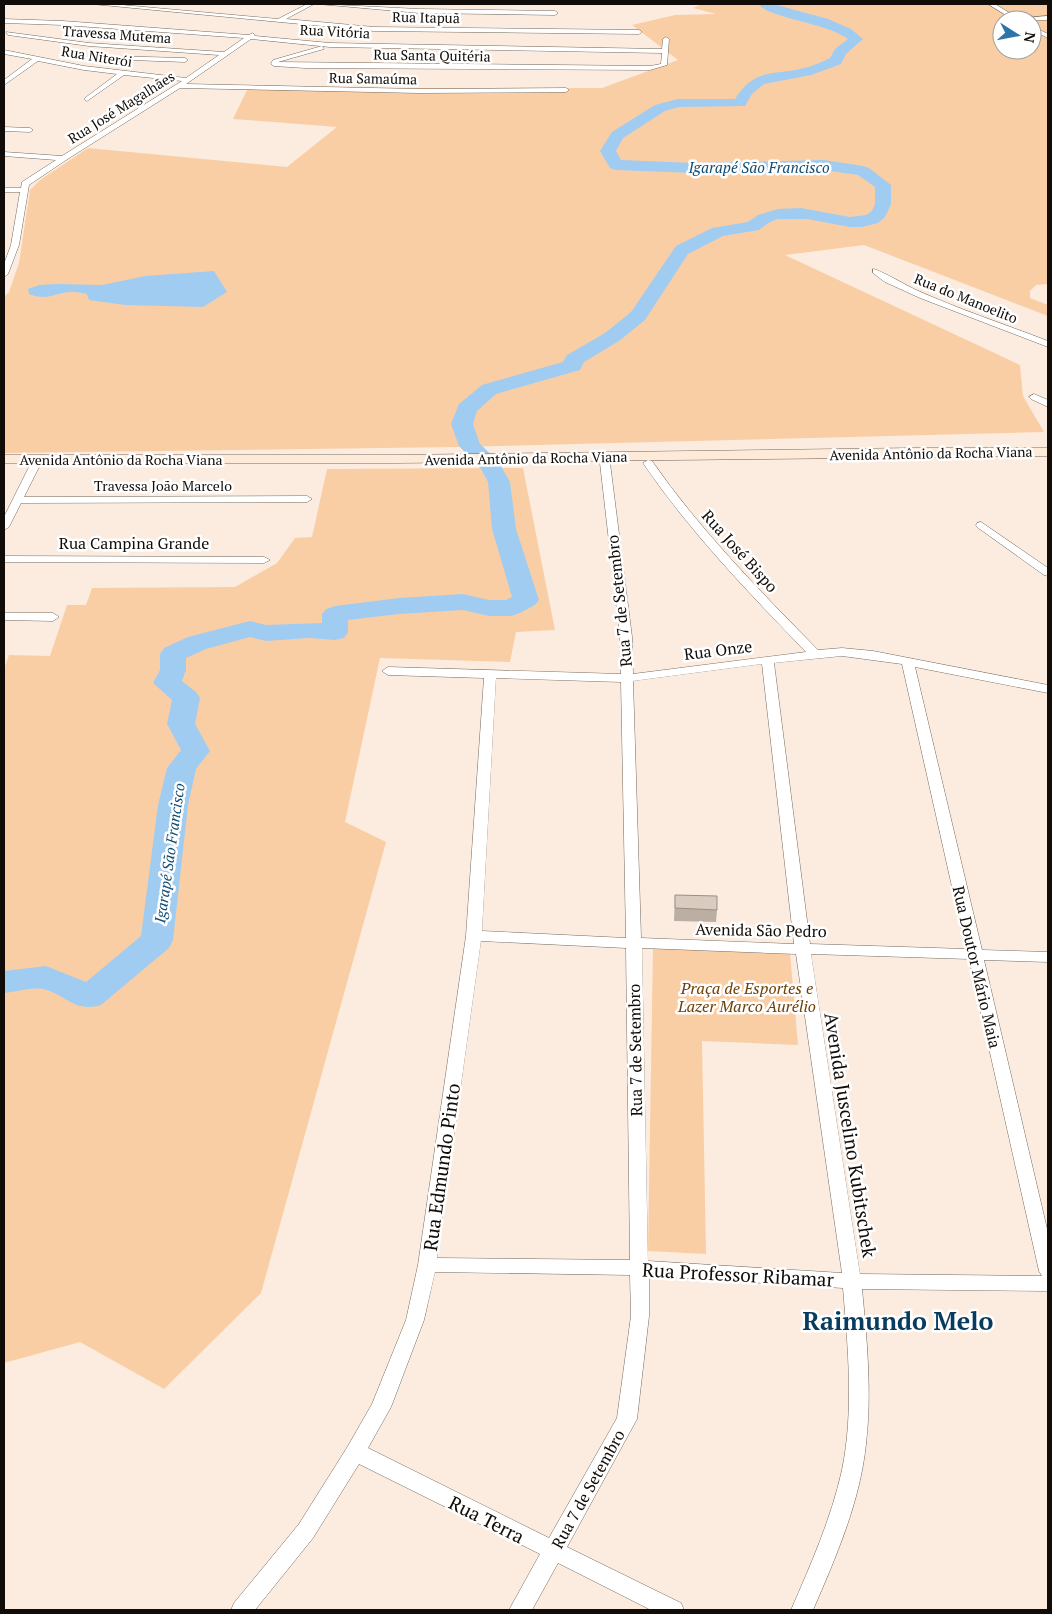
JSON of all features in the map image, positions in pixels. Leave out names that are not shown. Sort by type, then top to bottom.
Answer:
[{"type":"main road","name":"Avenida Antônio da Rocha Viana","points":[[4,465],[497,461],[913,452],[1048,452]]},
{"type":"main road","name":"Avenida Antônio da Rocha Viana","points":[[4,459],[396,462]]},
{"type":"main road","name":"Avenida Antônio da Rocha Viana","points":[[497,461],[648,463],[1048,459]]},
{"type":"street","name":"Rua Itapuã","points":[[95,4],[374,28],[639,32]]},
{"type":"street","name":"Rua José Magalhães","points":[[24,190],[25,184],[63,158],[179,86],[250,37],[311,4]]},
{"type":"street","points":[[321,4],[554,13]]},
{"type":"street","points":[[547,58],[556,4]]},
{"type":"street","name":"Rua Vitória","points":[[4,21],[63,23],[330,45],[547,58],[665,51]]},
{"type":"street","name":"Travessa Mutema","points":[[8,33],[36,39],[84,45],[225,54]]},
{"type":"street","points":[[665,51],[666,39]]},
{"type":"street","name":"Rua Santa Quitéria","points":[[330,45],[275,61],[274,64],[519,68],[547,58],[650,68],[664,65],[665,51]]},
{"type":"street","name":"Rua Niterói","points":[[4,52],[122,73],[187,80]]},
{"type":"street","points":[[4,83],[7,77],[38,58]]},
{"type":"street","points":[[106,58],[192,60]]},
{"type":"street","points":[[200,61],[216,61]]},
{"type":"street","points":[[518,76],[519,68]]},
{"type":"street","points":[[87,99],[122,73]]},
{"type":"street","points":[[517,84],[517,92]]},
{"type":"street","name":"Rua Samaúma","points":[[179,86],[517,92],[566,90]]},
{"type":"street","points":[[4,129],[30,130]]},
{"type":"street","points":[[4,154],[63,158]]},
{"type":"street","points":[[4,190],[24,190],[15,245],[5,268]]},
{"type":"street","name":"Rua do Manoelito","points":[[876,271],[888,280],[923,296],[1048,344]]},
{"type":"street","points":[[1034,397],[1048,404]]},
{"type":"street","name":"Rua 7 de Setembro","points":[[520,1610],[627,1419],[640,1316],[628,678],[626,637],[605,463]]},
{"type":"street","name":"Rua José Bispo","points":[[648,463],[671,496],[734,571],[815,654]]},
{"type":"street","points":[[4,526],[34,465]]},
{"type":"street","name":"Travessa João Marcelo","points":[[18,500],[307,499]]},
{"type":"street","points":[[981,525],[1048,573]]},
{"type":"street","name":"Rua Campina Grande","points":[[4,558],[264,560]]},
{"type":"street","points":[[4,616],[53,617]]},
{"type":"street","name":"Rua Onze","points":[[388,671],[628,678],[815,654],[850,653],[908,662],[1047,692]]},
{"type":"street","name":"Avenida Juscelino Kubitschek","points":[[768,660],[802,948],[852,1281],[858,1356],[858,1422],[851,1472],[824,1562],[802,1610]]},
{"type":"street","name":"Rua Doutor Mário Maia","points":[[908,662],[1048,1271]]},
{"type":"street","name":"Rua Edmundo Pinto","points":[[242,1610],[306,1530],[355,1452],[381,1407],[415,1320],[428,1265],[474,936],[490,674]]},
{"type":"street","name":"Avenida São Pedro","points":[[474,936],[634,945],[802,948],[1048,957]]},
{"type":"street","name":"Rua Professor Ribamar","points":[[428,1265],[638,1268],[852,1281],[1048,1284]]},
{"type":"street","name":"Rua Terra","points":[[355,1452],[673,1610]]},
{"type":"green space","points":[[702,4],[1048,4],[1048,284],[1036,285],[1030,291],[1030,298],[1048,305],[1048,316],[864,245],[785,255],[1020,365],[1023,396],[1044,432],[457,447],[4,453],[4,297],[9,292],[19,263],[30,190],[40,180],[88,148],[287,167],[337,127],[233,119],[248,88],[602,88],[678,60],[632,25],[675,15],[716,14],[693,8]]},
{"type":"green space","points":[[523,468],[555,630],[516,632],[510,662],[380,658],[345,822],[386,842],[261,1293],[164,1389],[80,1342],[4,1363],[4,669],[9,655],[50,656],[67,605],[86,605],[92,588],[235,587],[277,563],[295,538],[312,537],[327,469]]},
{"type":"green space","name":"Praça de Esportes e Lazer Marco Aurélio","points":[[653,947],[790,953],[798,1045],[702,1041],[706,1254],[648,1251]]},
{"type":"water","points":[[214,271],[227,292],[203,307],[125,305],[89,300],[87,294],[76,292],[42,297],[29,294],[28,289],[39,285],[57,284],[102,285],[145,276]]},
{"type":"building","points":[[675,895],[717,896],[717,910],[675,908]]},
{"type":"waterway","name":"Igarapé São Francisco","points":[[4,982],[46,977],[89,997],[157,940],[173,805],[182,768],[196,751],[181,724],[186,698],[167,683],[173,670],[173,654],[197,643],[250,629],[266,633],[309,630],[335,632],[335,614],[399,606],[463,602],[489,608],[511,608],[526,600],[504,529],[499,482],[490,466],[470,446],[462,424],[467,409],[489,389],[531,379],[538,374],[573,366],[574,359],[612,337],[638,316],[682,250],[718,232],[753,226],[764,218],[786,213],[807,214],[850,222],[862,222],[872,219],[879,213],[883,204],[883,185],[863,171],[824,165],[695,168],[616,165],[608,151],[617,135],[660,108],[678,103],[740,103],[752,85],[759,81],[773,76],[806,72],[836,61],[840,52],[856,39],[835,26],[787,13],[764,4]]},
{"type":"district","name":"Raimundo Melo","points":[[898,1320]]}]
